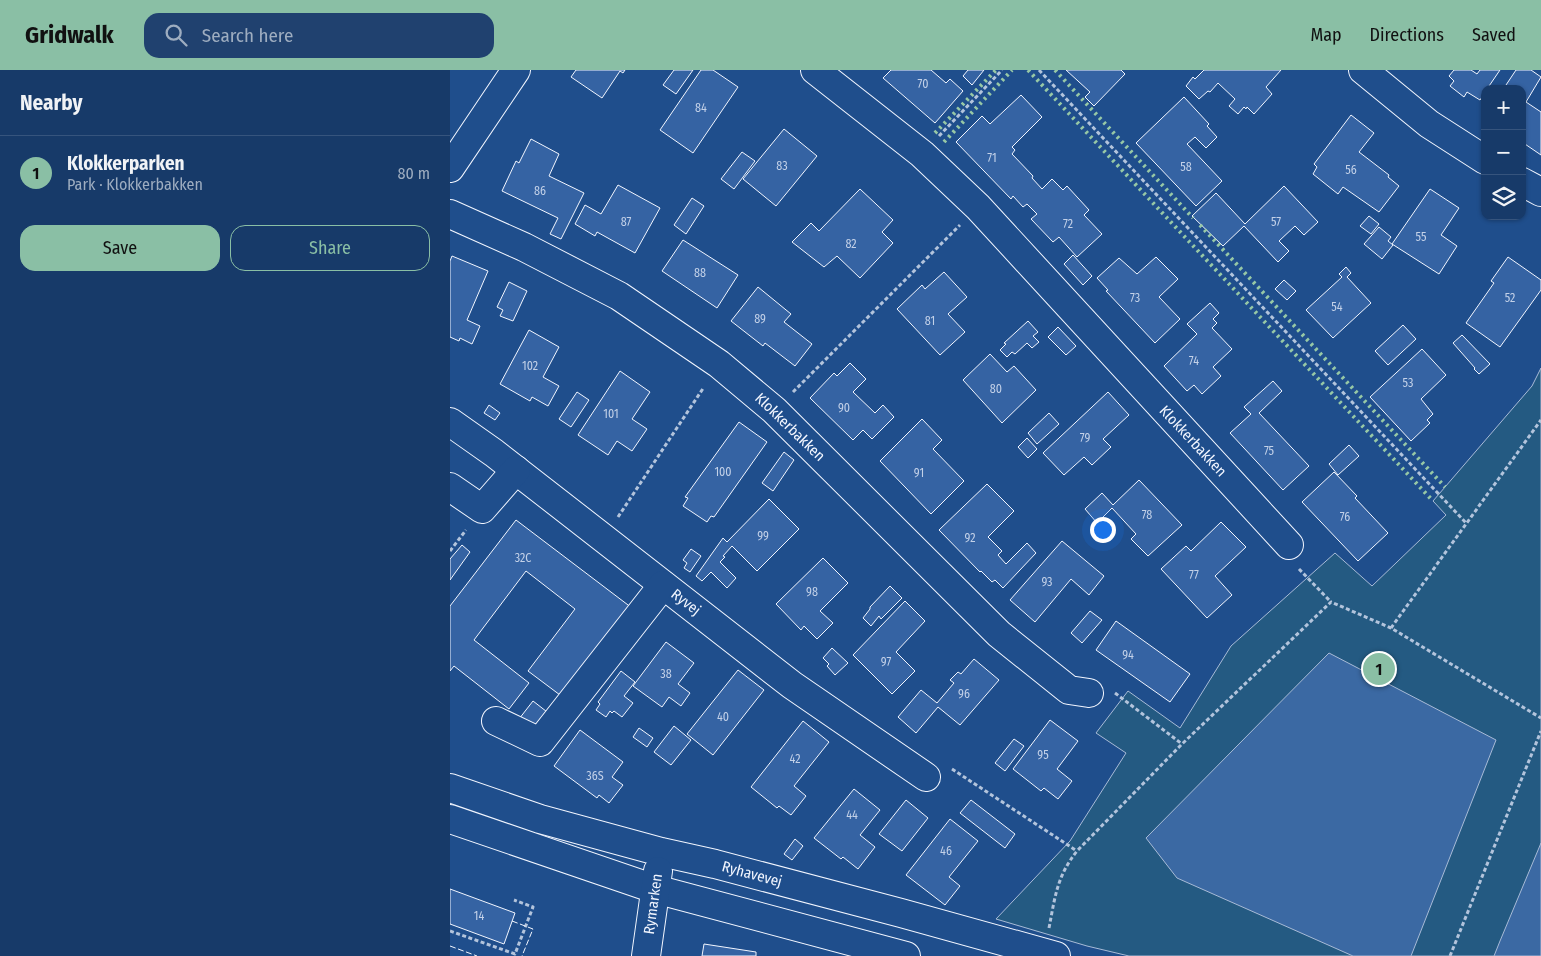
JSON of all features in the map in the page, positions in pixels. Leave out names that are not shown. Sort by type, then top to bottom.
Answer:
[{"type":"street","points":[[450,168],[516,70]]},
{"type":"street","name":"Klokkerbakken","points":[[815,70],[922,154],[978,207],[1289,546]]},
{"type":"street","points":[[1363,70],[1429,124],[1481,157]]},
{"type":"street","points":[[1526,184],[1541,192]]},
{"type":"street","name":"Klokkerbakken","points":[[450,214],[524,246],[619,296],[719,364],[774,410],[999,634],[1069,690],[1089,693]]},
{"type":"street","name":"Ryvej","points":[[450,422],[516,470],[792,685],[926,777]]},
{"type":"street","points":[[450,487],[482,509],[516,470]]},
{"type":"street","points":[[496,721],[540,742],[663,585]]},
{"type":"street","name":"Ryhavevej","points":[[450,788],[540,819],[743,872],[1005,949],[1050,955]]},
{"type":"street","points":[[450,818],[655,889],[906,956]]},
{"type":"street","name":"Rymarken","points":[[646,956],[661,852]]},
{"type":"path","points":[[922,154],[1002,70]]},
{"type":"path","points":[[1039,70],[1467,524]]},
{"type":"path","points":[[774,410],[978,207]]},
{"type":"path","points":[[604,539],[719,364]]},
{"type":"path","points":[[1391,628],[1541,420]]},
{"type":"path","points":[[1300,571],[1331,602],[1391,628],[1541,718]]},
{"type":"path","points":[[1050,955],[1059,881],[1066,865],[1077,851],[1182,744],[1331,602]]},
{"type":"path","points":[[1089,693],[1113,691],[1182,744]]},
{"type":"path","points":[[1450,956],[1541,731]]},
{"type":"path","points":[[926,777],[949,767],[1077,851]]},
{"type":"path","points":[[450,931],[514,954],[533,906],[514,900]]},
{"type":"shaded area","points":[[1541,368],[1541,956],[1129,956],[1087,946],[996,919],[1070,841],[1126,753],[1096,733],[1128,691],[1180,728],[1231,646],[1335,553],[1372,586],[1446,515],[1433,501],[1532,386]]},
{"type":"shaded area","points":[[1329,653],[1496,740],[1411,956],[1353,956],[1177,878],[1146,838]]},
{"type":"shaded area","points":[[1541,843],[1541,956],[1494,956],[1500,941]]},
{"type":"building","points":[[576,70],[625,70],[623,73],[620,71],[602,98],[571,77]]},
{"type":"building","points":[[674,70],[693,70],[676,94],[663,85]]},
{"type":"building","points":[[701,70],[713,70],[738,87],[693,153],[660,130]]},
{"type":"building","points":[[891,70],[931,70],[946,83],[950,79],[963,91],[935,123],[883,78]]},
{"type":"building","points":[[968,70],[984,70],[972,85],[963,76]]},
{"type":"building","points":[[1066,70],[1121,70],[1125,74],[1094,106],[1085,97],[1090,92]]},
{"type":"building","points":[[1204,70],[1281,70],[1266,87],[1272,94],[1254,114],[1247,107],[1246,109],[1244,107],[1238,114],[1229,106],[1235,99],[1218,83],[1210,92],[1208,91],[1199,99],[1186,86],[1193,77],[1195,79]]},
{"type":"building","points":[[1454,70],[1471,70],[1477,74],[1480,70],[1500,70],[1490,85],[1481,85],[1480,100],[1467,92],[1464,97],[1450,86],[1454,81],[1449,76]]},
{"type":"building","points":[[1516,70],[1531,70],[1541,77],[1526,102],[1526,85],[1506,85]]},
{"type":"building","points":[[1021,95],[1042,117],[1012,147],[1015,150],[1012,154],[1033,176],[1032,178],[1042,189],[1052,179],[1063,190],[1067,186],[1089,210],[1084,215],[1102,234],[1077,257],[1059,237],[1053,242],[1031,219],[1037,214],[1027,204],[1023,207],[1013,196],[1011,199],[956,142],[982,116],[990,124]]},
{"type":"building","points":[[1184,97],[1209,124],[1207,126],[1217,137],[1206,148],[1195,137],[1187,144],[1222,181],[1196,206],[1136,143]]},
{"type":"building","points":[[1526,102],[1541,112],[1541,155],[1526,145]]},
{"type":"building","points":[[1351,115],[1374,133],[1359,152],[1389,175],[1388,177],[1399,186],[1379,212],[1343,187],[1338,194],[1313,174],[1317,167],[1314,164]]},
{"type":"building","points":[[784,129],[817,156],[776,206],[743,179]]},
{"type":"building","points":[[531,139],[559,154],[549,176],[584,193],[561,239],[550,234],[558,218],[502,191],[516,161],[519,163]]},
{"type":"building","points":[[742,152],[755,161],[734,189],[721,179]]},
{"type":"building","points":[[618,185],[660,208],[635,253],[597,232],[595,236],[575,224],[585,205],[601,214]]},
{"type":"building","points":[[1284,186],[1318,222],[1304,235],[1295,226],[1279,241],[1289,251],[1278,262],[1244,226],[1223,246],[1192,216],[1216,193],[1245,224]]},
{"type":"building","points":[[860,189],[893,220],[882,232],[893,243],[860,278],[837,256],[824,267],[792,242],[811,223],[819,231]]},
{"type":"building","points":[[1430,189],[1459,208],[1441,235],[1457,246],[1439,274],[1392,244]]},
{"type":"building","points":[[692,198],[704,206],[686,234],[674,225]]},
{"type":"building","points":[[1369,216],[1379,224],[1371,234],[1360,226]]},
{"type":"building","points":[[1379,227],[1391,237],[1388,241],[1393,245],[1382,259],[1364,244]]},
{"type":"building","points":[[683,240],[738,275],[717,308],[662,271]]},
{"type":"building","points":[[1073,255],[1092,276],[1083,285],[1064,264]]},
{"type":"building","points":[[452,256],[488,271],[467,320],[480,326],[472,344],[460,338],[459,341],[450,337],[450,261]]},
{"type":"building","points":[[1156,257],[1178,279],[1159,297],[1180,319],[1155,343],[1106,291],[1108,290],[1097,278],[1119,258],[1137,274]]},
{"type":"building","points":[[1508,257],[1541,280],[1541,290],[1500,347],[1466,323],[1494,283],[1491,281]]},
{"type":"building","points":[[1346,267],[1351,273],[1347,277],[1371,303],[1333,338],[1306,310],[1342,277],[1339,274]]},
{"type":"building","points":[[944,272],[967,297],[948,314],[965,332],[940,355],[897,309],[922,285],[925,289]]},
{"type":"building","points":[[1284,280],[1296,291],[1287,300],[1275,289]]},
{"type":"building","points":[[509,282],[527,291],[513,321],[500,316],[503,310],[497,307]]},
{"type":"building","points":[[758,287],[791,314],[784,322],[812,344],[795,366],[765,343],[763,346],[731,321]]},
{"type":"building","points":[[1210,303],[1219,313],[1213,319],[1217,323],[1212,328],[1232,349],[1213,367],[1221,376],[1202,394],[1194,385],[1187,391],[1164,366],[1197,334],[1187,324]]},
{"type":"building","points":[[1028,321],[1038,332],[1033,336],[1039,342],[1032,348],[1027,343],[1015,354],[1012,352],[1007,357],[1000,350],[1006,344],[1004,343]]},
{"type":"building","points":[[1403,325],[1416,339],[1388,365],[1375,351]]},
{"type":"building","points":[[1058,327],[1076,346],[1066,355],[1048,337]]},
{"type":"building","points":[[529,330],[559,347],[543,377],[559,386],[548,406],[532,397],[530,401],[500,384]]},
{"type":"building","points":[[1462,335],[1490,364],[1479,374],[1453,343]]},
{"type":"building","points":[[1422,349],[1446,375],[1421,399],[1433,414],[1427,420],[1430,423],[1411,441],[1370,397]]},
{"type":"building","points":[[990,354],[1007,372],[1014,366],[1036,390],[1002,423],[963,380]]},
{"type":"building","points":[[850,363],[866,379],[853,392],[875,413],[883,405],[894,417],[872,439],[863,430],[853,440],[810,398],[834,373],[837,376]]},
{"type":"building","points":[[620,371],[650,392],[632,419],[647,429],[632,451],[617,441],[608,455],[578,435]]},
{"type":"building","points":[[1273,381],[1282,391],[1259,413],[1309,466],[1283,490],[1230,433],[1251,414],[1244,407]]},
{"type":"building","points":[[577,392],[589,400],[571,427],[559,419]]},
{"type":"building","points":[[1108,392],[1129,415],[1103,439],[1111,447],[1092,465],[1084,457],[1064,475],[1043,453]]},
{"type":"building","points":[[489,405],[500,413],[495,420],[484,413]]},
{"type":"building","points":[[1049,413],[1059,424],[1037,444],[1028,433]]},
{"type":"building","points":[[922,419],[942,440],[933,449],[964,481],[931,514],[880,461]]},
{"type":"building","points":[[739,422],[767,442],[714,517],[711,516],[707,522],[683,506],[688,498],[685,497]]},
{"type":"building","points":[[1027,438],[1037,449],[1028,458],[1018,447]]},
{"type":"building","points":[[1349,445],[1359,456],[1338,475],[1329,464]]},
{"type":"building","points":[[784,452],[794,460],[773,491],[762,483]]},
{"type":"building","points":[[1334,472],[1357,496],[1355,498],[1388,533],[1358,561],[1302,502]]},
{"type":"building","points":[[1139,480],[1182,525],[1148,556],[1131,539],[1136,534],[1112,508],[1097,523],[1085,509],[1102,493],[1113,505]]},
{"type":"building","points":[[987,484],[1014,511],[988,537],[1002,551],[998,555],[1006,564],[1027,543],[1036,553],[1003,588],[995,580],[992,582],[980,572],[939,530]]},
{"type":"building","points":[[769,499],[799,529],[757,571],[732,546],[720,562],[736,578],[727,588],[711,572],[702,581],[696,576],[723,538],[727,542]]},
{"type":"building","points":[[516,520],[632,608],[564,698],[528,671],[575,609],[526,571],[474,640],[529,683],[509,709],[454,666],[450,671],[450,606]]},
{"type":"building","points":[[1221,522],[1246,547],[1215,576],[1232,595],[1207,618],[1161,569],[1186,546],[1191,551]]},
{"type":"building","points":[[1062,541],[1104,576],[1089,595],[1071,579],[1035,622],[1010,600]]},
{"type":"building","points":[[462,545],[470,552],[450,580],[450,559]]},
{"type":"building","points":[[691,549],[701,556],[690,572],[684,568],[687,563],[683,560]]},
{"type":"building","points":[[823,558],[848,583],[820,611],[833,623],[817,639],[804,626],[801,630],[776,604]]},
{"type":"building","points":[[890,586],[902,598],[881,619],[879,616],[871,626],[863,618],[870,607]]},
{"type":"building","points":[[905,601],[925,621],[896,652],[915,671],[892,694],[853,655]]},
{"type":"building","points":[[1090,611],[1102,620],[1082,643],[1071,633]]},
{"type":"building","points":[[1116,621],[1190,674],[1170,702],[1096,650]]},
{"type":"building","points":[[666,642],[694,663],[678,684],[690,693],[681,706],[669,697],[662,707],[633,686]]},
{"type":"building","points":[[832,648],[848,663],[835,675],[823,658]]},
{"type":"building","points":[[974,659],[999,680],[960,725],[938,707],[916,733],[898,717],[921,690],[937,703],[954,683],[950,680],[958,672],[961,674]]},
{"type":"building","points":[[738,670],[764,690],[713,755],[687,734]]},
{"type":"building","points":[[621,671],[635,682],[624,696],[633,703],[622,717],[614,711],[612,713],[610,711],[606,717],[596,710],[600,704],[598,702]]},
{"type":"building","points":[[533,701],[551,715],[537,733],[519,719]]},
{"type":"building","points":[[1050,720],[1078,741],[1057,769],[1072,781],[1058,799],[1044,788],[1041,791],[1013,769]]},
{"type":"building","points":[[803,721],[829,742],[794,786],[806,796],[791,815],[779,806],[777,808],[751,787]]},
{"type":"building","points":[[674,726],[691,740],[671,765],[654,752]]},
{"type":"building","points":[[639,728],[653,738],[647,747],[633,737]]},
{"type":"building","points":[[580,730],[623,762],[612,777],[623,785],[609,803],[599,795],[597,798],[554,766]]},
{"type":"building","points":[[1014,739],[1024,746],[1005,771],[995,763]]},
{"type":"building","points":[[854,789],[880,810],[860,835],[875,847],[858,869],[843,857],[841,859],[814,838]]},
{"type":"building","points":[[906,800],[928,818],[902,851],[879,834]]},
{"type":"building","points":[[971,800],[1015,834],[1005,848],[960,813]]},
{"type":"building","points":[[950,819],[978,841],[949,877],[960,886],[945,905],[906,875]]},
{"type":"building","points":[[795,839],[803,846],[792,860],[784,854]]},
{"type":"building","points":[[450,889],[515,913],[504,944],[450,924]]},
{"type":"building","points":[[704,944],[756,952],[756,956],[702,956]]},
{"type":"hedge","points":[[935,133],[996,70]]},
{"type":"hedge","points":[[944,142],[1012,70]]},
{"type":"hedge","points":[[1028,70],[1433,501]]},
{"type":"hedge","points":[[1055,70],[1193,218]]},
{"type":"hedge","points":[[1200,225],[1445,487]]},
{"type":"fence","points":[[512,921],[533,929],[522,956]]},
{"type":"fence","points":[[450,946],[477,956]]},
{"type":"place","name":"Klokkerparken","points":[[1379,669]]}]
